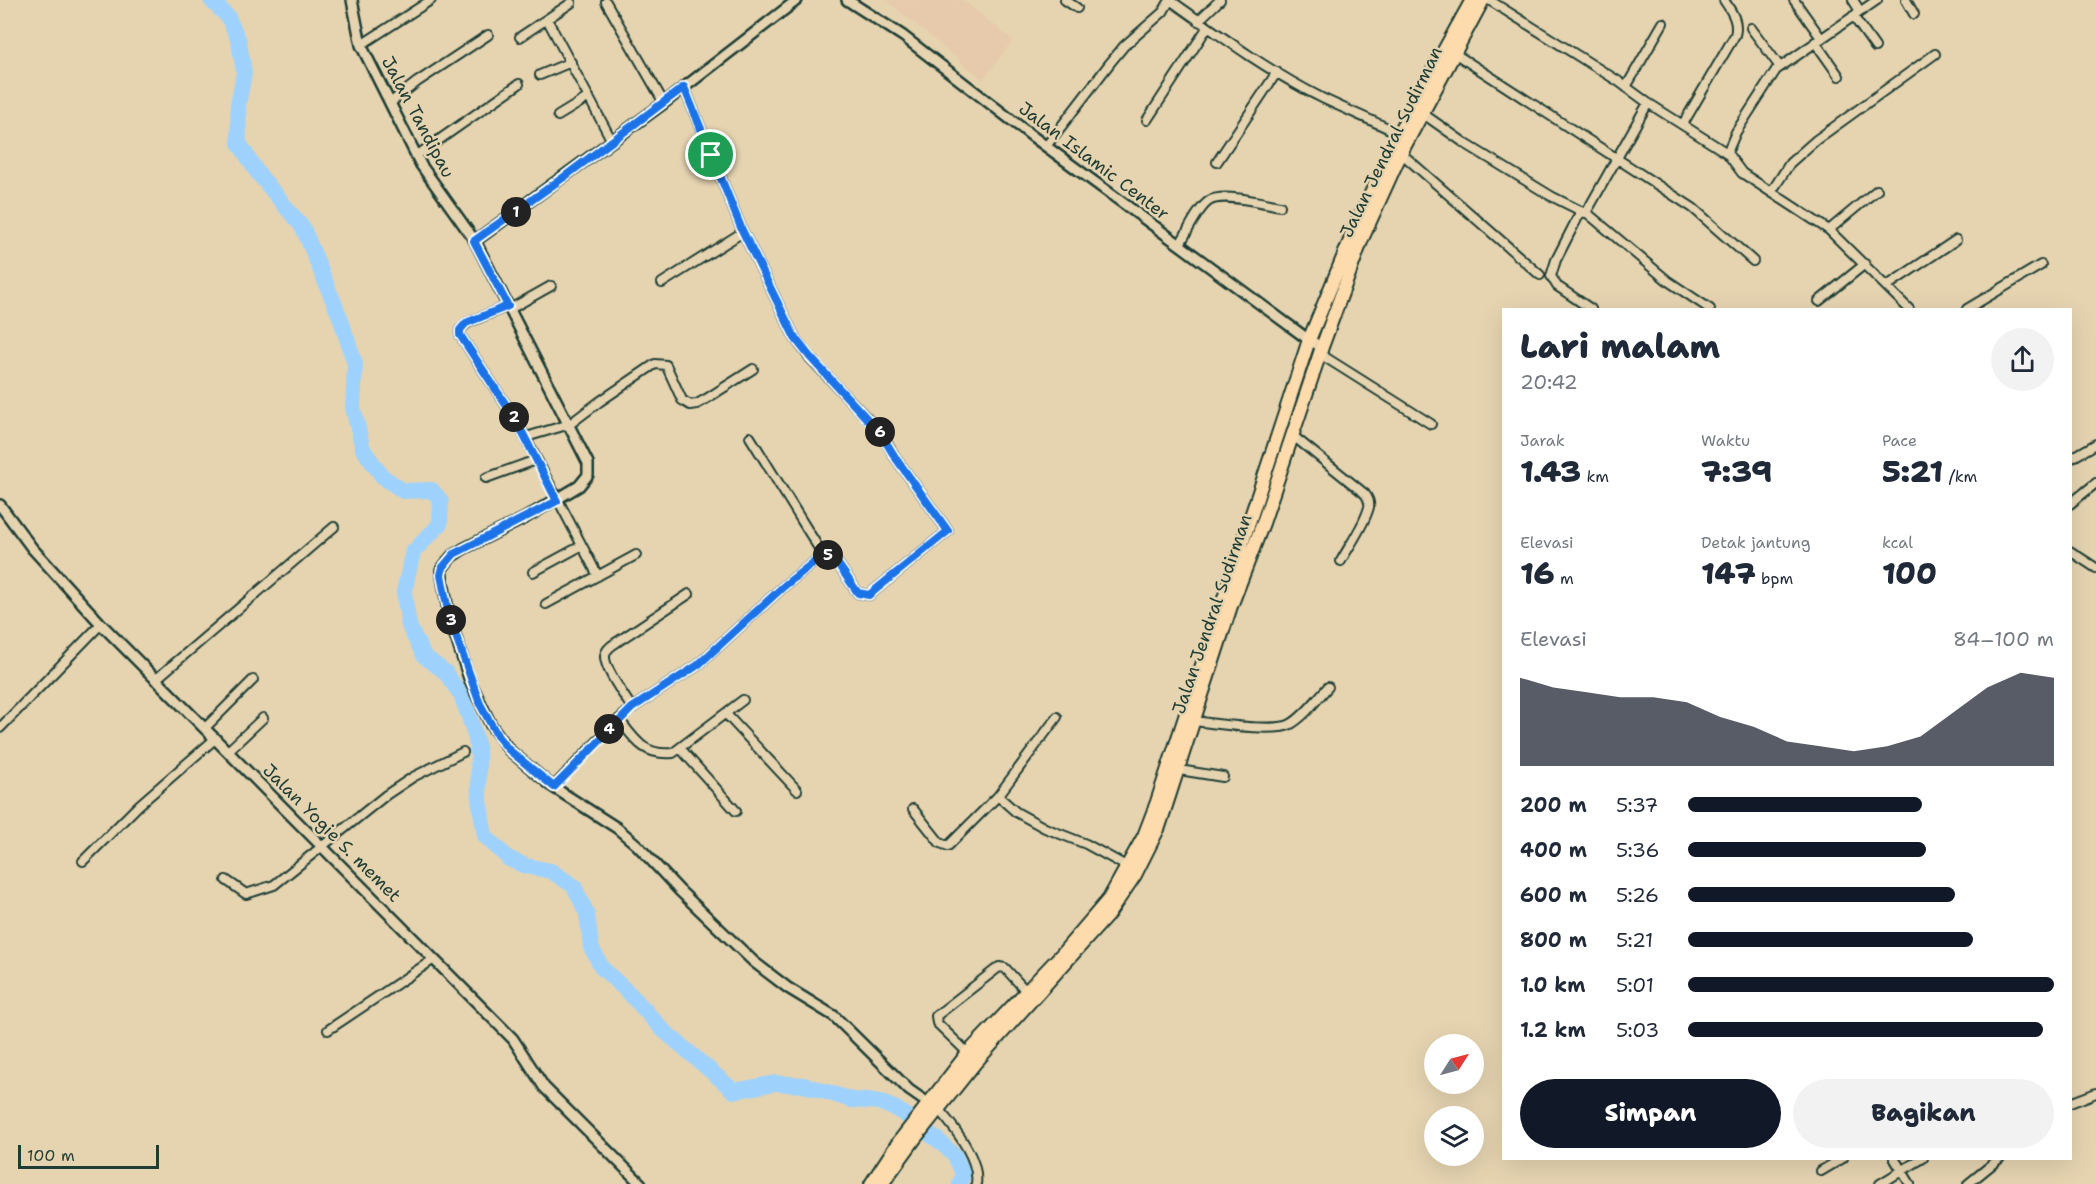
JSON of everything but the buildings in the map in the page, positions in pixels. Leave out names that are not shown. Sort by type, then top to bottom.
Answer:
[{"type":"highway","name":"Jalan Jendral Sudirman","points":[[882,1184],[913,1133],[972,1057],[1026,991],[1089,924],[1109,899],[1144,836],[1309,340],[1358,221],[1404,136],[1472,0]]},
{"type":"highway","name":"Jalan Jendral Sudirman","points":[[972,1057],[1107,916],[1135,875],[1159,827],[1228,616],[1263,524],[1321,350],[1362,240],[1401,153],[1404,136],[1422,113],[1483,0]]},
{"type":"highway","name":"Jalan Jendral Sudirman","points":[[872,1184],[898,1143],[913,1133]]},
{"type":"street","name":"Jalan Tandipau","points":[[352,0],[361,45],[416,156],[474,241],[570,424],[588,463],[588,476],[579,486],[557,501]]},
{"type":"street","points":[[361,45],[431,0]]},
{"type":"street","points":[[474,241],[664,103],[797,0]]},
{"type":"street","name":"Jalan Islamic Center","points":[[847,0],[903,36],[1321,350]]},
{"type":"street","points":[[1065,0],[1077,8]]},
{"type":"street","points":[[1047,145],[1124,46],[1152,22],[1170,0],[1277,72],[1322,98],[1404,136]]},
{"type":"street","points":[[1198,21],[1220,0]]},
{"type":"street","points":[[1489,0],[1727,153],[1742,173],[1829,230],[1908,308]]},
{"type":"street","points":[[1683,124],[1735,35],[1737,28],[1735,18],[1724,0]]},
{"type":"street","points":[[1794,0],[1839,76]]},
{"type":"street","points":[[1853,0],[1860,11]]},
{"type":"street","points":[[1727,153],[1736,132],[1776,70],[1876,0]]},
{"type":"street","points":[[1906,0],[1914,14]]},
{"type":"street","points":[[606,2],[664,103]]},
{"type":"street","points":[[520,37],[571,3]]},
{"type":"street","points":[[1853,16],[1875,47]]},
{"type":"street","points":[[547,19],[612,141]]},
{"type":"street","points":[[1626,87],[1663,23]]},
{"type":"street","points":[[1147,120],[1207,27]]},
{"type":"street","points":[[1751,28],[1780,67]]},
{"type":"street","points":[[390,103],[488,35]]},
{"type":"street","points":[[1454,53],[1693,208],[1753,261]]},
{"type":"street","points":[[1772,191],[1790,163],[1816,140],[1935,54]]},
{"type":"street","points":[[540,75],[571,62]]},
{"type":"street","points":[[1217,162],[1277,72]]},
{"type":"street","points":[[416,156],[519,84]]},
{"type":"street","points":[[554,787],[619,719],[698,665],[784,586],[823,555],[828,554],[833,557],[858,593],[869,595],[948,531],[875,426],[798,343],[743,232],[684,87]]},
{"type":"street","points":[[558,116],[589,97]]},
{"type":"street","points":[[1590,308],[1557,286],[1551,276],[1556,260],[1617,160],[1648,103]]},
{"type":"street","points":[[1422,113],[1466,144],[1551,196],[1584,212],[1668,281],[1708,308]]},
{"type":"street","points":[[1401,153],[1540,275]]},
{"type":"street","points":[[1829,230],[1876,190]]},
{"type":"street","points":[[1179,244],[1204,206],[1215,198],[1280,206]]},
{"type":"street","points":[[662,282],[743,232]]},
{"type":"street","points":[[1887,286],[1956,240]]},
{"type":"street","points":[[1819,301],[1864,264]]},
{"type":"street","points":[[1968,308],[2041,265]]},
{"type":"street","points":[[551,286],[509,308],[466,323],[459,332],[526,437],[557,501],[598,576]]},
{"type":"street","points":[[1321,350],[1431,424]]},
{"type":"street","points":[[526,437],[570,424],[655,364],[666,365],[682,400],[690,405],[706,399],[753,369]]},
{"type":"street","points":[[1292,435],[1365,494],[1369,500],[1370,507],[1341,561]]},
{"type":"street","points":[[750,437],[823,555]]},
{"type":"street","points":[[2072,458],[2096,444]]},
{"type":"street","points":[[486,478],[536,460]]},
{"type":"street","points":[[2072,502],[2096,483]]},
{"type":"street","points":[[557,501],[454,554],[443,567],[441,575],[449,616],[470,681],[498,737],[509,750],[554,787],[617,828],[754,962],[788,988],[834,1016],[966,1145],[976,1184]]},
{"type":"street","name":"Jalan Yogie S. memet","points":[[0,505],[32,548],[101,624],[513,1039],[544,1087],[641,1184]]},
{"type":"street","points":[[155,680],[334,527]]},
{"type":"street","points":[[533,572],[581,546]]},
{"type":"street","points":[[2072,552],[2096,568]]},
{"type":"street","points":[[546,604],[636,555]]},
{"type":"street","points":[[632,708],[607,665],[605,656],[608,649],[688,594]]},
{"type":"street","points":[[0,728],[101,624]]},
{"type":"street","points":[[205,728],[253,680]]},
{"type":"street","points":[[1193,721],[1282,727],[1297,719],[1328,687]]},
{"type":"street","points":[[619,719],[632,737],[649,751],[663,754],[673,753],[743,700]]},
{"type":"street","points":[[726,714],[797,790]]},
{"type":"street","points":[[914,809],[940,843],[948,846],[998,796],[1057,717]]},
{"type":"street","points":[[228,751],[263,718]]},
{"type":"street","points":[[83,861],[140,805],[216,738]]},
{"type":"street","points":[[681,748],[736,811]]},
{"type":"street","points":[[226,880],[246,894],[264,890],[286,876],[370,806],[412,777],[462,752]]},
{"type":"street","points":[[1179,770],[1223,777]]},
{"type":"street","points":[[998,796],[1016,812],[1037,824],[1094,848],[1128,867]]},
{"type":"street","points":[[328,1030],[434,959]]},
{"type":"street","points":[[972,1057],[937,1023],[936,1016],[999,967],[1005,968],[1026,991]]},
{"type":"street","points":[[2072,1102],[2096,1093]]},
{"type":"street","points":[[1821,1171],[1840,1160]]},
{"type":"street","points":[[1895,1160],[1910,1184]]},
{"type":"street","points":[[1880,1184],[1920,1160]]},
{"type":"street","points":[[1968,1184],[1998,1160]]},
{"type":"shaded area","points":[[886,0],[963,0],[1013,40],[983,80]]},
{"type":"waterway","points":[[211,0],[228,17],[239,41],[244,73],[238,105],[239,143],[257,172],[303,228],[340,317],[355,364],[353,408],[363,449],[382,476],[403,491],[432,490],[441,501],[440,524],[413,552],[404,592],[409,626],[424,656],[445,672],[461,695],[471,722],[478,747],[479,799],[485,836],[509,859],[526,866],[551,871],[574,886],[587,914],[591,947],[602,968],[662,1029],[734,1091],[775,1083],[804,1085],[852,1100],[879,1102],[915,1121],[955,1156],[963,1174],[960,1184]]},
{"type":"route","points":[[684,87],[711,155],[742,230],[798,343],[875,426],[948,531],[869,595],[858,593],[833,557],[828,554],[823,555],[784,586],[698,665],[632,708],[554,787],[509,750],[491,725],[470,681],[449,616],[441,575],[441,570],[454,554],[557,501],[526,437],[459,332],[466,323],[508,306],[474,241],[684,87]]}]
